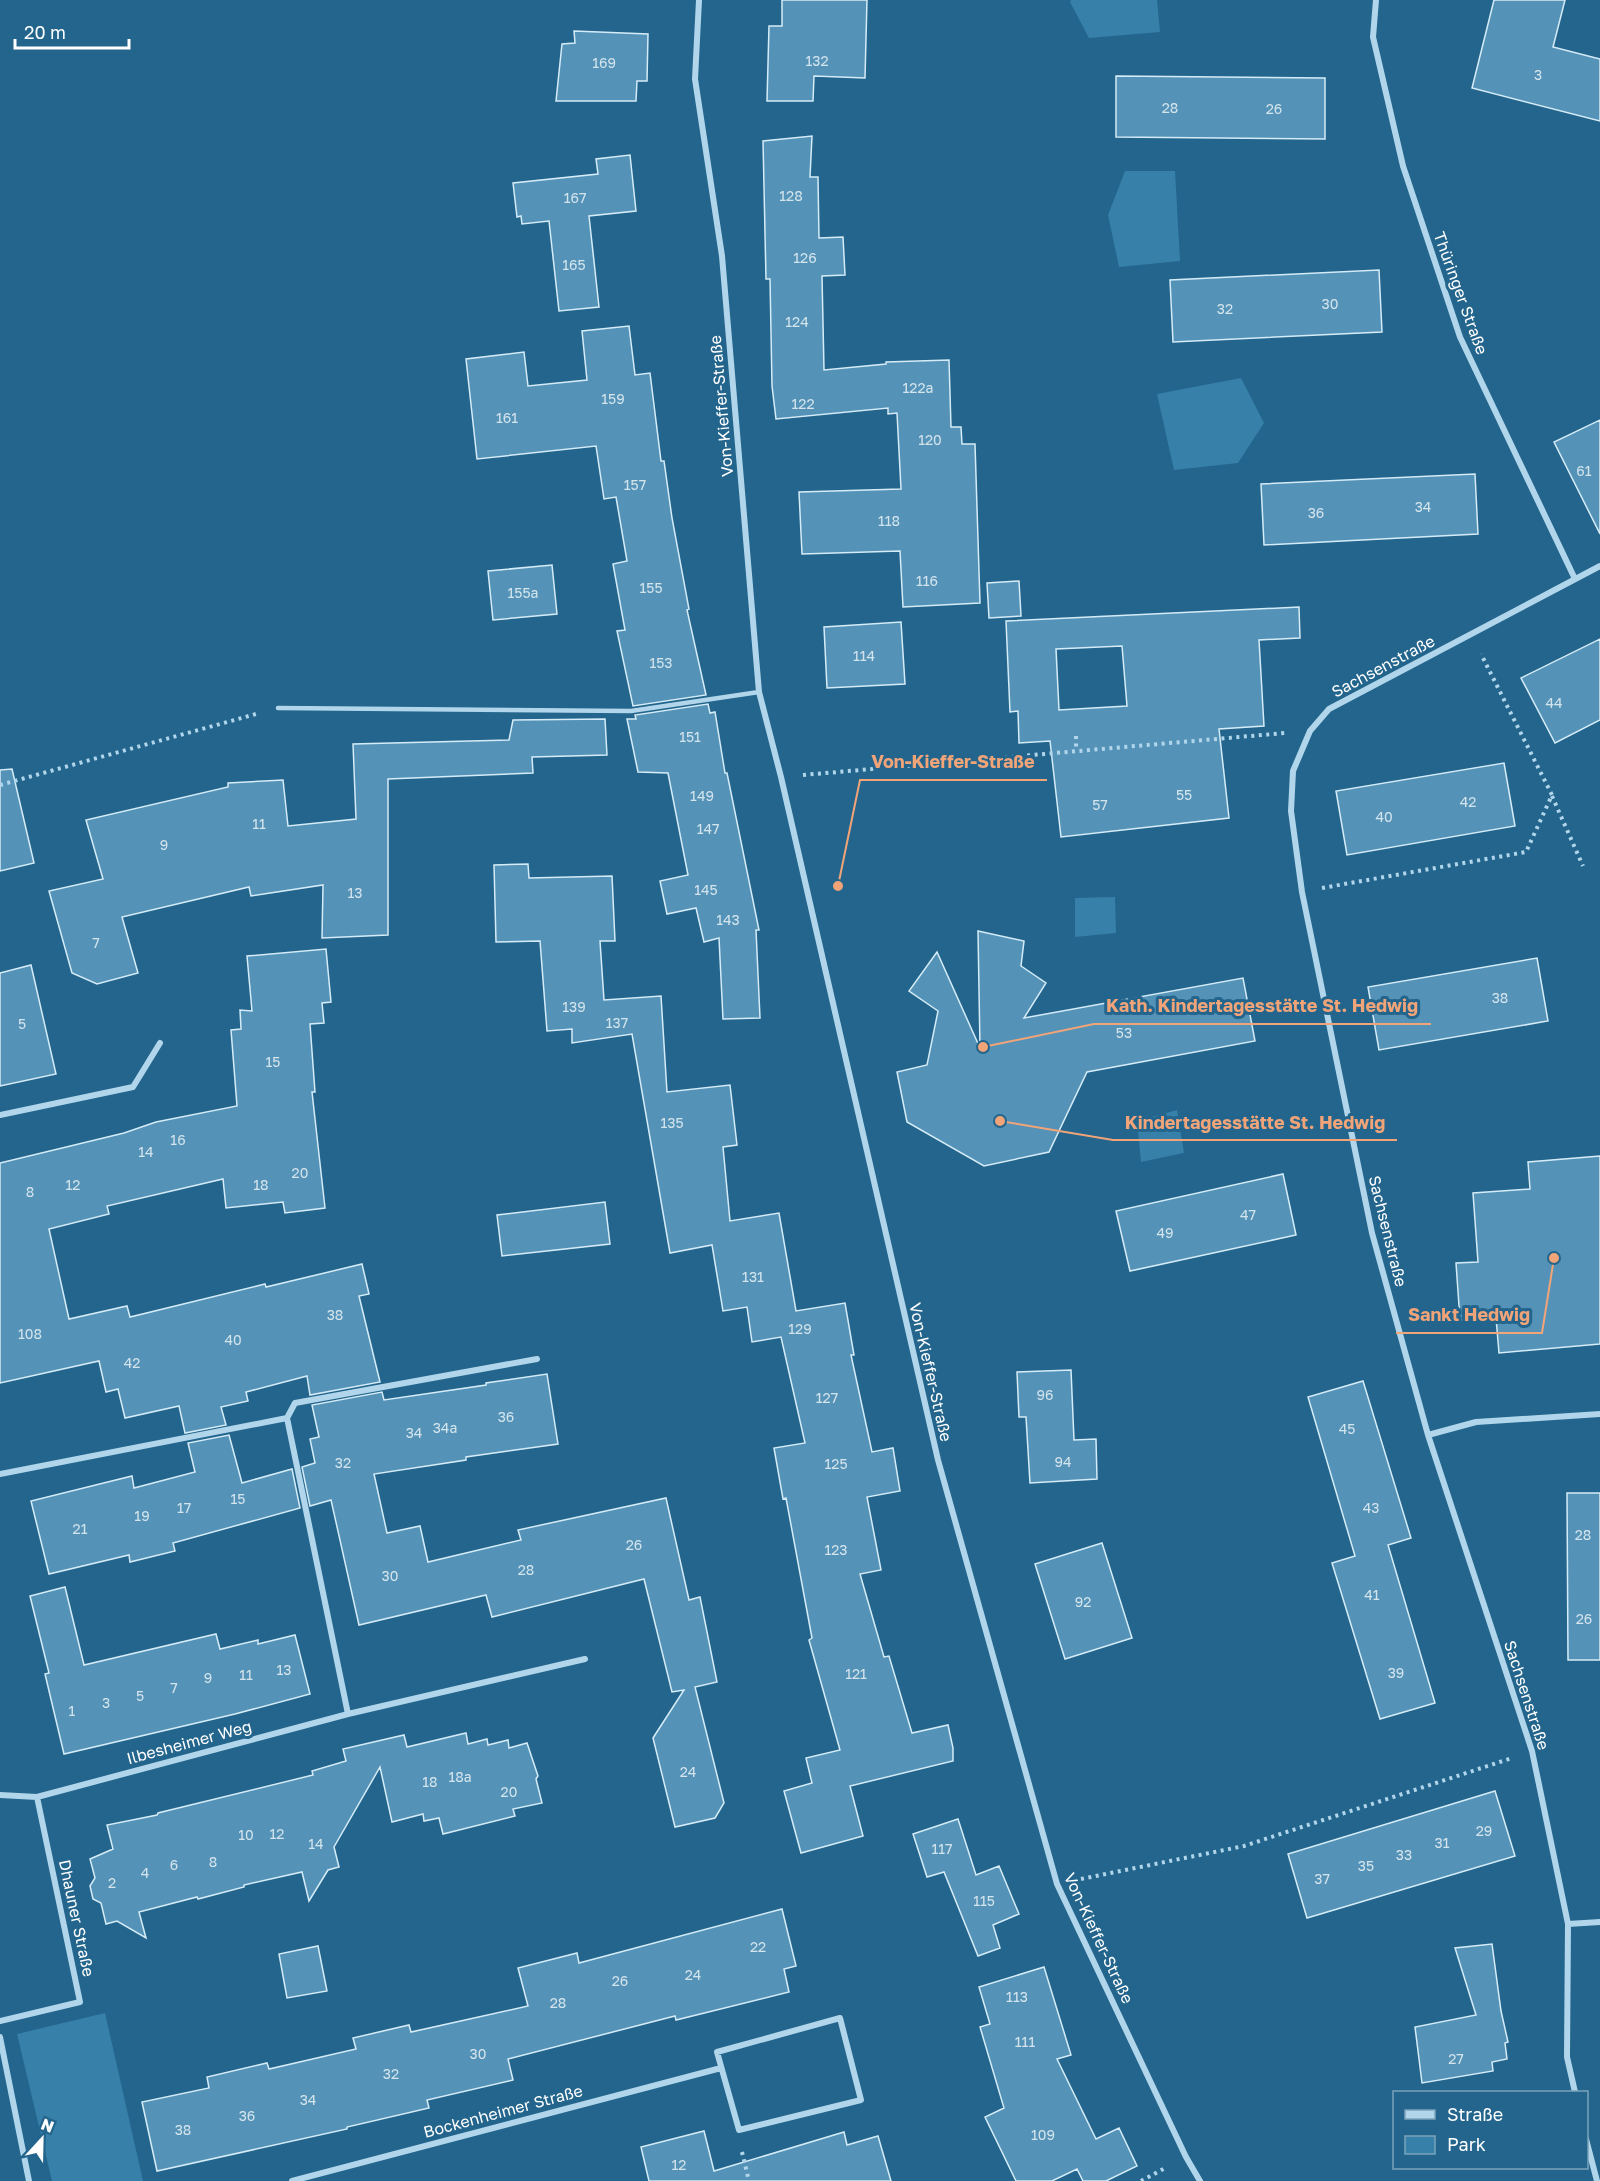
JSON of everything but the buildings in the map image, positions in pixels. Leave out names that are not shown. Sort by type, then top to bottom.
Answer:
[{"type":"street","name":"Von-Kieffer-Straße","points":[[699,0],[695,79],[722,255],[759,692],[781,777],[938,1460],[1057,1884],[1186,2157],[1200,2181]]},
{"type":"street","name":"Thüringer Straße","points":[[1376,0],[1373,38],[1403,165],[1460,337],[1575,579]]},
{"type":"street","name":"Sachsenstraße","points":[[1575,2091],[1567,2057],[1568,1924],[1532,1751],[1428,1435],[1372,1233],[1302,892],[1291,811],[1293,771],[1310,731],[1329,709],[1600,566]]},
{"type":"street","points":[[0,1115],[133,1087],[160,1043]]},
{"type":"street","points":[[348,1714],[287,1418],[295,1403],[537,1359]]},
{"type":"street","points":[[1428,1435],[1476,1422],[1600,1414]]},
{"type":"street","points":[[0,1474],[287,1418]]},
{"type":"street","name":"Ilbesheimer Weg","points":[[38,1797],[348,1714],[585,1659]]},
{"type":"street","points":[[0,1795],[38,1797]]},
{"type":"street","name":"Dhauner Straße","points":[[0,2021],[80,2002],[38,1797]]},
{"type":"street","points":[[1568,1924],[1600,1922]]},
{"type":"street","points":[[840,2018],[861,2100],[739,2130],[721,2068],[717,2052],[840,2018]]},
{"type":"street","points":[[0,2037],[30,2181]]},
{"type":"street","name":"Bockenheimer Straße","points":[[292,2181],[721,2068]]},
{"type":"street","points":[[1588,2143],[1597,2181]]},
{"type":"lane","points":[[278,708],[631,711],[759,692]]},
{"type":"path","points":[[1471,634],[1552,795],[1583,866]]},
{"type":"path","points":[[0,785],[278,708]]},
{"type":"path","points":[[781,777],[1310,731]]},
{"type":"path","points":[[1076,736],[1076,750]]},
{"type":"path","points":[[1302,892],[1526,852],[1552,795]]},
{"type":"path","points":[[1057,1884],[1244,1846],[1532,1751]]},
{"type":"path","points":[[739,2130],[748,2181]]},
{"type":"green space","points":[[1071,0],[1157,0],[1160,32],[1089,38]]},
{"type":"green space","points":[[1125,171],[1175,171],[1180,261],[1119,267],[1108,215]]},
{"type":"green space","points":[[1241,378],[1264,423],[1238,463],[1174,470],[1157,394]]},
{"type":"green space","points":[[1115,897],[1116,933],[1075,937],[1075,898]]},
{"type":"green space","points":[[1177,1110],[1184,1153],[1141,1162],[1137,1121]]},
{"type":"green space","points":[[105,2013],[143,2181],[52,2181],[17,2034]]},
{"type":"place","name":"Von-Kieffer-Straße","points":[[838,886]]},
{"type":"place","name":"Kath. Kindertagesstätte St. Hedwig","points":[[983,1047]]},
{"type":"place","name":"Kindertagesstätte St. Hedwig","points":[[1000,1121]]},
{"type":"place","name":"Sankt Hedwig","points":[[1554,1258]]}]
